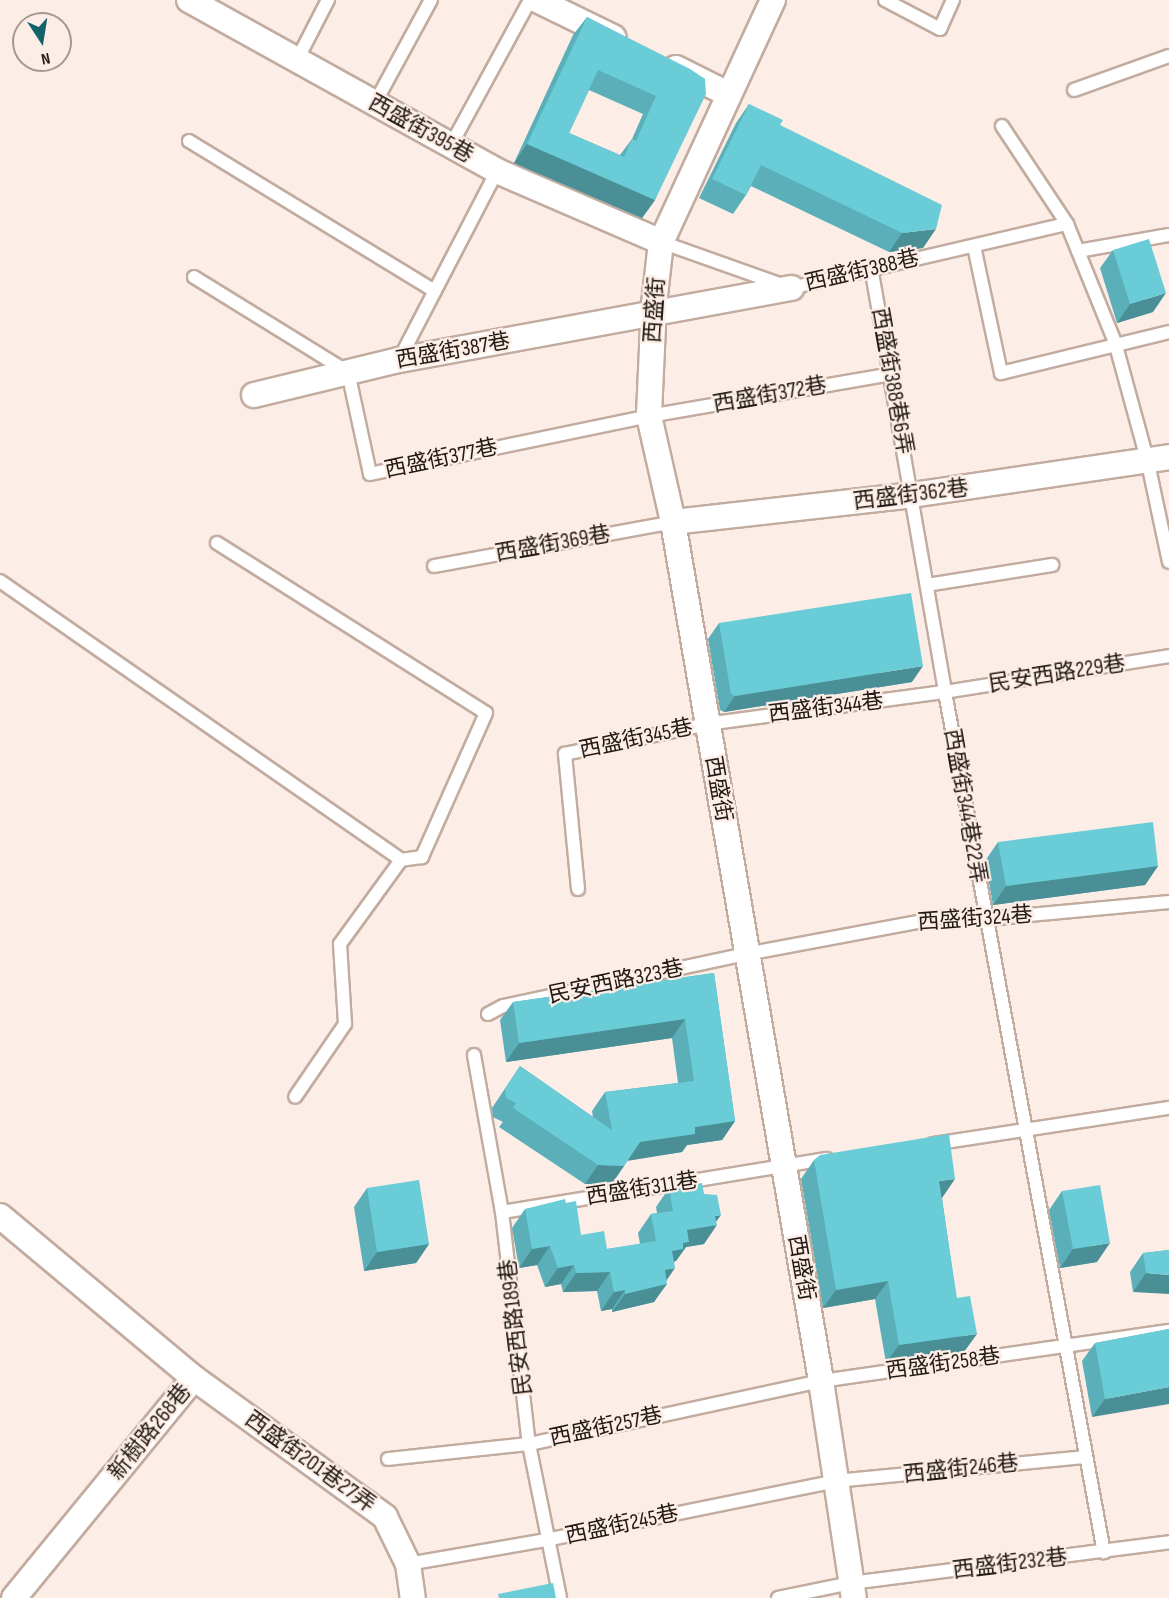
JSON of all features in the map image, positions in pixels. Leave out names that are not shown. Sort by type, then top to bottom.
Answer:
[{"type":"street","name":"西盛街395巷","points":[[189,0],[497,171],[662,242]]},
{"type":"street","points":[[537,0],[728,94]]},
{"type":"street","name":"西盛街","points":[[773,0],[662,242],[653,315],[649,416],[673,522],[782,1166],[821,1381],[853,1591]]},
{"type":"street","name":"西盛街387巷","points":[[254,395],[399,360],[791,288]]},
{"type":"street","name":"西盛街362巷","points":[[673,522],[912,495],[1158,460]]},
{"type":"street","name":"新樹路268巷","points":[[0,1216],[194,1378],[14,1598]]},
{"type":"street","name":"西盛街201巷27弄","points":[[194,1378],[385,1517],[408,1564],[413,1598]]},
{"type":"lane","points":[[297,60],[328,0]]},
{"type":"lane","points":[[375,103],[431,0]]},
{"type":"lane","points":[[451,145],[530,0]]},
{"type":"lane","points":[[885,0],[940,28],[953,0]]},
{"type":"lane","points":[[1074,90],[1169,57]]},
{"type":"lane","points":[[1002,126],[1067,224],[1115,342],[1158,460],[1169,562]]},
{"type":"lane","points":[[189,141],[435,291]]},
{"type":"lane","points":[[399,360],[497,171]]},
{"type":"lane","name":"西盛街388巷","points":[[662,242],[791,288],[871,267],[1067,224]]},
{"type":"lane","points":[[1078,251],[1169,235]]},
{"type":"lane","points":[[974,246],[1001,373],[1115,342],[1169,332]]},
{"type":"lane","name":"西盛街388巷6弄","points":[[871,267],[892,374],[927,585]]},
{"type":"lane","points":[[194,278],[348,372]]},
{"type":"lane","name":"西盛街377巷","points":[[348,372],[370,474],[649,416]]},
{"type":"lane","name":"西盛街372巷","points":[[649,416],[892,374]]},
{"type":"lane","name":"西盛街369巷","points":[[434,566],[673,522]]},
{"type":"lane","points":[[0,581],[401,860],[422,858],[486,713],[217,543]]},
{"type":"lane","points":[[927,585],[1052,565]]},
{"type":"lane","name":"西盛街344巷22弄","points":[[927,585],[986,919],[1029,1130],[1064,1346],[1104,1552]]},
{"type":"lane","name":"民安西路229巷","points":[[945,692],[1169,656]]},
{"type":"lane","name":"西盛街344巷","points":[[707,724],[945,692]]},
{"type":"lane","name":"西盛街345巷","points":[[578,889],[565,754],[707,724]]},
{"type":"lane","points":[[295,1097],[345,1024],[340,944],[401,860]]},
{"type":"lane","name":"西盛街324巷","points":[[746,954],[944,917],[986,919],[1169,902]]},
{"type":"lane","name":"民安西路323巷","points":[[488,1014],[503,1006],[746,954]]},
{"type":"lane","name":"民安西路189巷","points":[[474,1055],[502,1212],[529,1444],[551,1539],[560,1598]]},
{"type":"lane","points":[[923,1145],[1169,1108]]},
{"type":"lane","name":"西盛街311巷","points":[[502,1212],[841,1157]]},
{"type":"lane","name":"西盛街258巷","points":[[821,1381],[1169,1331]]},
{"type":"lane","name":"西盛街257巷","points":[[388,1459],[529,1444],[821,1381]]},
{"type":"lane","name":"西盛街246巷","points":[[836,1481],[1086,1457]]},
{"type":"lane","name":"西盛街245巷","points":[[408,1564],[551,1539],[836,1481]]},
{"type":"lane","name":"西盛街232巷","points":[[778,1598],[853,1591],[1169,1542]]},
{"type":"lane","points":[[0,1590],[9,1598]]},
{"type":"building","points":[[587,17],[690,69],[705,79],[706,94],[655,200],[527,144]],"holes":[[[598,70],[656,96],[636,141],[632,139],[624,157],[569,133]]]},
{"type":"building","points":[[749,104],[783,120],[780,125],[942,205],[936,229],[902,233],[761,165],[746,195],[712,179]]},
{"type":"building","points":[[1149,239],[1166,293],[1130,304],[1113,250]]},
{"type":"building","points":[[911,593],[923,666],[735,696],[731,694],[719,623]]},
{"type":"building","points":[[1153,822],[1158,866],[1006,886],[998,842]]},
{"type":"building","points":[[714,973],[735,1121],[695,1127],[695,1134],[640,1142],[624,1166],[598,1165],[513,1108],[516,1103],[506,1098],[505,1089],[520,1066],[612,1130],[605,1092],[694,1081],[685,1019],[519,1043],[513,1002]]},
{"type":"building","points":[[949,1134],[955,1179],[939,1181],[957,1298],[970,1296],[977,1334],[899,1345],[888,1281],[836,1290],[814,1160],[820,1155]]},
{"type":"building","points":[[419,1180],[429,1244],[377,1252],[367,1188]]},
{"type":"building","points":[[702,1183],[704,1194],[717,1195],[721,1215],[715,1216],[717,1225],[687,1230],[689,1242],[683,1243],[683,1249],[672,1251],[675,1268],[665,1270],[667,1284],[625,1294],[625,1290],[614,1292],[610,1272],[576,1273],[574,1265],[558,1268],[550,1246],[532,1249],[525,1209],[565,1199],[566,1203],[576,1201],[581,1235],[604,1231],[607,1249],[656,1241],[651,1214],[673,1211],[669,1188]]},
{"type":"building","points":[[1100,1185],[1110,1243],[1073,1249],[1062,1191]]},
{"type":"building","points":[[1169,1250],[1169,1275],[1146,1273],[1143,1253]]},
{"type":"building","points":[[1169,1329],[1169,1387],[1105,1399],[1095,1343]]},
{"type":"building","points":[[553,1583],[556,1598],[499,1598],[498,1594]]}]
